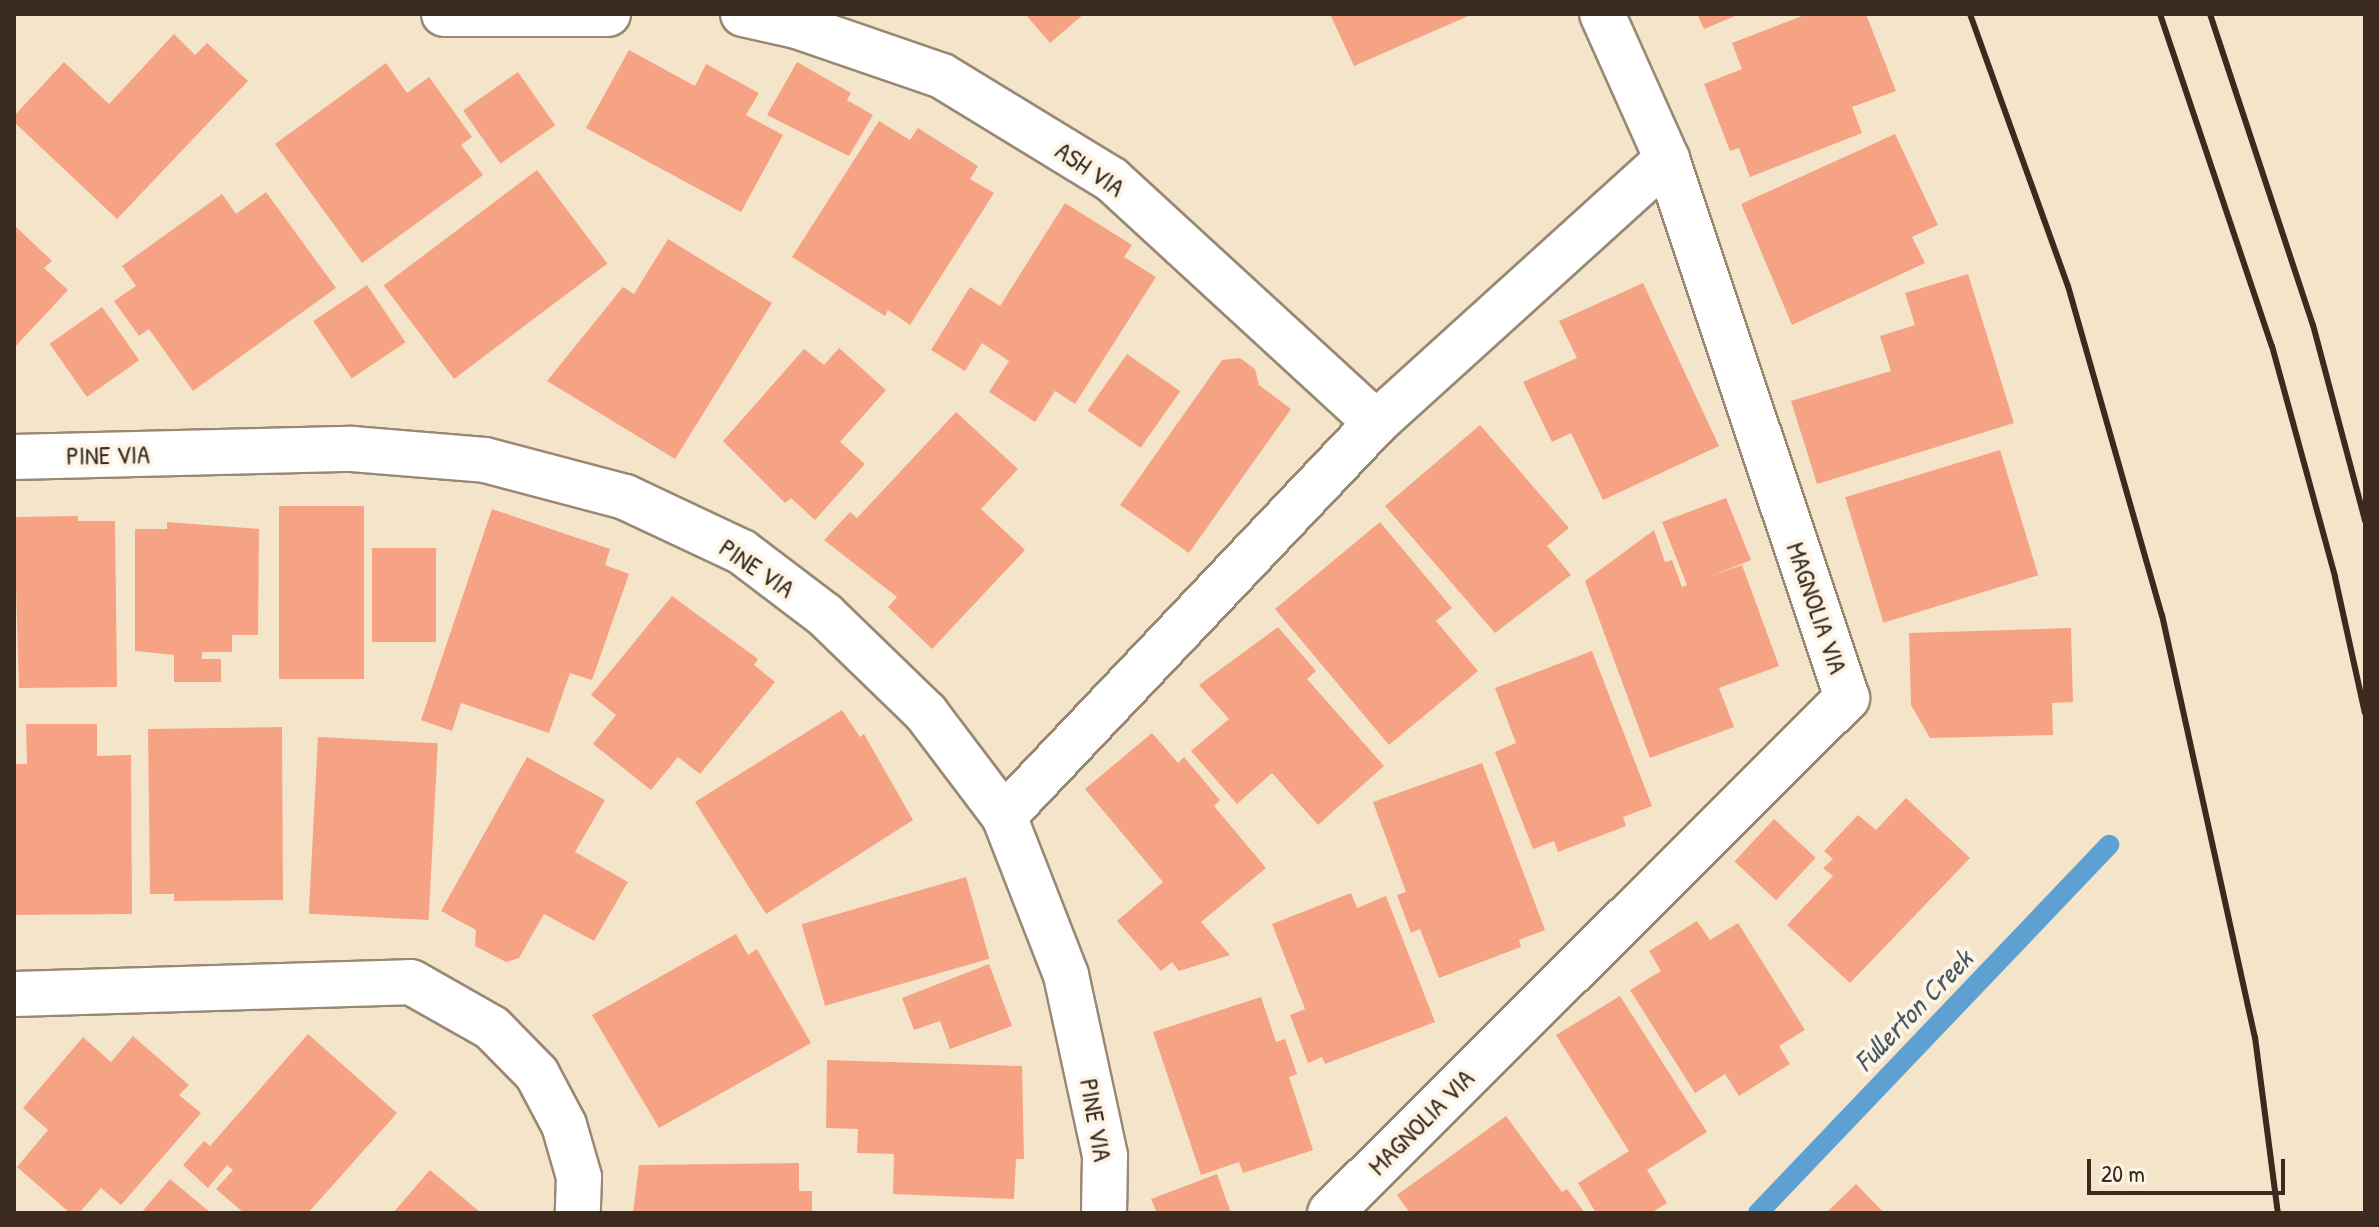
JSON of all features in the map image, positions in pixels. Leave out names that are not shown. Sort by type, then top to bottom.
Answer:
[{"type":"lane","points":[[444,14],[608,14]]},
{"type":"lane","name":"ASH VIA","points":[[743,14],[797,26],[942,76],[1111,179],[1376,423]]},
{"type":"lane","name":"MAGNOLIA VIA","points":[[1330,1213],[1847,698],[1667,159],[1602,14]]},
{"type":"lane","points":[[1004,816],[1376,423],[1667,159]]},
{"type":"lane","name":"PINE VIA","points":[[14,457],[352,449],[485,460],[625,497],[742,552],[825,615],[926,713],[1004,816],[1066,975],[1105,1156],[1104,1213]]},
{"type":"lane","points":[[14,994],[411,982],[492,1028],[537,1074],[564,1125],[579,1177],[578,1213]]},
{"type":"building","points":[[1025,14],[1084,14],[1050,43]]},
{"type":"building","points":[[1330,14],[1473,14],[1354,66]]},
{"type":"building","points":[[1697,14],[1740,14],[1704,29]]},
{"type":"building","points":[[1807,14],[1866,14],[1896,91],[1852,107],[1862,133],[1750,177],[1739,148],[1730,151],[1704,84],[1742,69],[1732,43]]},
{"type":"building","points":[[174,34],[195,55],[207,43],[248,81],[117,219],[14,122],[14,116],[64,62],[109,104]]},
{"type":"building","points":[[629,50],[695,86],[706,64],[759,93],[746,115],[783,135],[741,212],[586,128]]},
{"type":"building","points":[[797,62],[851,93],[847,100],[873,115],[849,156],[767,115]]},
{"type":"building","points":[[386,63],[407,93],[429,77],[472,137],[461,145],[483,175],[362,263],[275,144]]},
{"type":"building","points":[[518,72],[555,125],[500,164],[463,110]]},
{"type":"building","points":[[879,121],[910,140],[918,128],[978,166],[970,179],[994,193],[910,325],[888,310],[885,316],[792,257]]},
{"type":"building","points":[[1895,134],[1938,225],[1912,237],[1925,263],[1792,325],[1741,204]]},
{"type":"building","points":[[537,170],[607,263],[454,379],[384,286]]},
{"type":"building","points":[[266,192],[336,288],[193,391],[149,329],[139,336],[114,301],[136,286],[122,266],[222,194],[236,214]]},
{"type":"building","points":[[1065,203],[1132,245],[1124,257],[1156,277],[1075,404],[1055,391],[1035,422],[989,392],[1009,361],[982,343],[965,371],[931,350],[970,287],[1000,306]]},
{"type":"building","points":[[14,225],[52,261],[44,268],[68,290],[14,348]]},
{"type":"building","points":[[668,239],[772,303],[675,459],[547,381],[623,287],[634,294]]},
{"type":"building","points":[[1968,274],[2014,423],[1817,484],[1791,401],[1891,371],[1880,336],[1915,325],[1905,293]]},
{"type":"building","points":[[1643,283],[1719,446],[1603,500],[1571,433],[1552,442],[1523,382],[1577,358],[1559,321]]},
{"type":"building","points":[[367,285],[406,342],[352,379],[313,321]]},
{"type":"building","points":[[102,307],[139,360],[87,397],[50,344]]},
{"type":"building","points":[[839,348],[886,390],[840,442],[865,464],[815,520],[791,498],[785,503],[723,441],[804,349],[824,365]]},
{"type":"building","points":[[1127,354],[1180,391],[1141,448],[1087,411]]},
{"type":"building","points":[[1240,358],[1255,369],[1259,385],[1291,409],[1189,553],[1120,505],[1222,360]]},
{"type":"building","points":[[956,412],[1018,469],[981,509],[1025,550],[932,649],[888,607],[897,597],[824,540],[850,512],[857,518]]},
{"type":"building","points":[[1480,425],[1569,528],[1547,546],[1571,575],[1495,633],[1385,506]]},
{"type":"building","points":[[2000,450],[2038,575],[1883,623],[1845,497]]},
{"type":"building","points":[[1726,498],[1751,560],[1711,576],[1742,565],[1779,666],[1719,688],[1734,727],[1650,758],[1585,581],[1654,530],[1665,562],[1672,560],[1682,587],[1687,585],[1662,522]]},
{"type":"building","points":[[279,506],[364,506],[364,679],[279,679]]},
{"type":"building","points":[[492,509],[610,549],[605,565],[629,574],[592,680],[570,673],[549,733],[461,703],[452,731],[421,720]]},
{"type":"building","points":[[78,516],[78,521],[115,521],[117,687],[19,688],[14,522],[17,517]]},
{"type":"building","points":[[167,522],[259,529],[258,635],[232,635],[232,652],[202,652],[202,659],[221,659],[221,682],[174,682],[174,655],[135,651],[135,529],[167,529]]},
{"type":"building","points":[[1380,522],[1452,608],[1436,621],[1478,671],[1389,745],[1275,609]]},
{"type":"building","points":[[372,548],[436,548],[436,642],[372,642]]},
{"type":"building","points":[[672,596],[758,659],[754,665],[775,682],[700,774],[678,757],[651,790],[593,744],[616,715],[591,695]]},
{"type":"building","points":[[1278,627],[1316,671],[1307,679],[1384,766],[1318,825],[1272,773],[1237,804],[1191,751],[1229,719],[1199,685]]},
{"type":"building","points":[[2071,628],[2073,702],[2052,703],[2053,735],[1930,738],[1911,705],[1909,633]]},
{"type":"building","points":[[1592,651],[1652,806],[1623,817],[1626,826],[1558,852],[1554,841],[1533,849],[1495,752],[1516,743],[1495,688]]},
{"type":"building","points":[[842,710],[860,737],[864,734],[913,820],[766,914],[695,802]]},
{"type":"building","points":[[26,724],[97,724],[97,756],[131,755],[132,914],[14,915],[14,764],[27,764]]},
{"type":"building","points":[[282,727],[283,900],[174,901],[174,894],[150,894],[148,729]]},
{"type":"building","points":[[1152,733],[1178,763],[1184,757],[1220,800],[1214,806],[1266,868],[1201,922],[1230,955],[1179,971],[1172,962],[1161,971],[1117,921],[1163,882],[1085,789]]},
{"type":"building","points":[[318,737],[438,743],[429,920],[309,914]]},
{"type":"building","points":[[527,757],[605,800],[575,852],[628,882],[594,941],[544,914],[519,958],[506,962],[475,946],[476,930],[441,911]]},
{"type":"building","points":[[1482,763],[1545,930],[1519,940],[1521,947],[1439,978],[1420,929],[1411,933],[1397,895],[1406,892],[1373,802]]},
{"type":"building","points":[[1906,798],[1970,858],[1850,983],[1787,925],[1833,876],[1823,868],[1833,859],[1824,851],[1858,815],[1876,830]]},
{"type":"building","points":[[1774,819],[1816,858],[1776,900],[1734,861]]},
{"type":"building","points":[[966,877],[989,959],[825,1006],[802,924]]},
{"type":"building","points":[[1351,893],[1357,908],[1386,896],[1435,1022],[1325,1064],[1322,1057],[1308,1063],[1290,1015],[1305,1009],[1272,924]]},
{"type":"building","points":[[1697,921],[1710,940],[1738,923],[1805,1030],[1779,1046],[1790,1064],[1739,1096],[1725,1074],[1695,1093],[1630,990],[1661,971],[1649,951]]},
{"type":"building","points":[[736,934],[748,955],[757,949],[811,1043],[659,1128],[592,1015]]},
{"type":"building","points":[[989,964],[1012,1026],[950,1049],[940,1021],[914,1030],[902,998]]},
{"type":"building","points":[[1620,996],[1707,1132],[1647,1170],[1667,1203],[1651,1213],[1596,1213],[1578,1183],[1629,1151],[1556,1035]]},
{"type":"building","points":[[1261,997],[1276,1042],[1285,1039],[1297,1074],[1289,1077],[1313,1150],[1243,1173],[1239,1162],[1201,1175],[1153,1032]]},
{"type":"building","points":[[308,1034],[397,1113],[308,1213],[244,1213],[216,1189],[233,1170],[227,1165],[208,1188],[183,1165],[204,1141],[210,1146]]},
{"type":"building","points":[[133,1036],[189,1085],[179,1095],[201,1113],[121,1205],[101,1188],[79,1213],[70,1213],[17,1167],[48,1130],[23,1108],[83,1037],[111,1062]]},
{"type":"building","points":[[827,1060],[1022,1066],[1024,1159],[1016,1159],[1014,1199],[893,1194],[894,1154],[857,1153],[858,1129],[826,1128]]},
{"type":"building","points":[[1506,1116],[1562,1192],[1567,1189],[1585,1213],[1410,1213],[1397,1195]]},
{"type":"building","points":[[799,1163],[799,1191],[812,1191],[812,1213],[633,1213],[639,1165]]},
{"type":"building","points":[[430,1170],[481,1213],[393,1213]]},
{"type":"building","points":[[1217,1174],[1231,1213],[1157,1213],[1151,1199]]},
{"type":"building","points":[[170,1179],[211,1213],[141,1213]]},
{"type":"building","points":[[1856,1184],[1884,1213],[1826,1213]]},
{"type":"waterway","name":"Fullerton Creek","points":[[1758,1213],[2109,845]]},
{"type":"railway","points":[[1970,14],[2068,286],[2162,615],[2255,1037],[2278,1213]]},
{"type":"railway","points":[[2160,14],[2272,346],[2335,577],[2365,713]]},
{"type":"railway","points":[[2210,14],[2313,325],[2365,521]]}]
